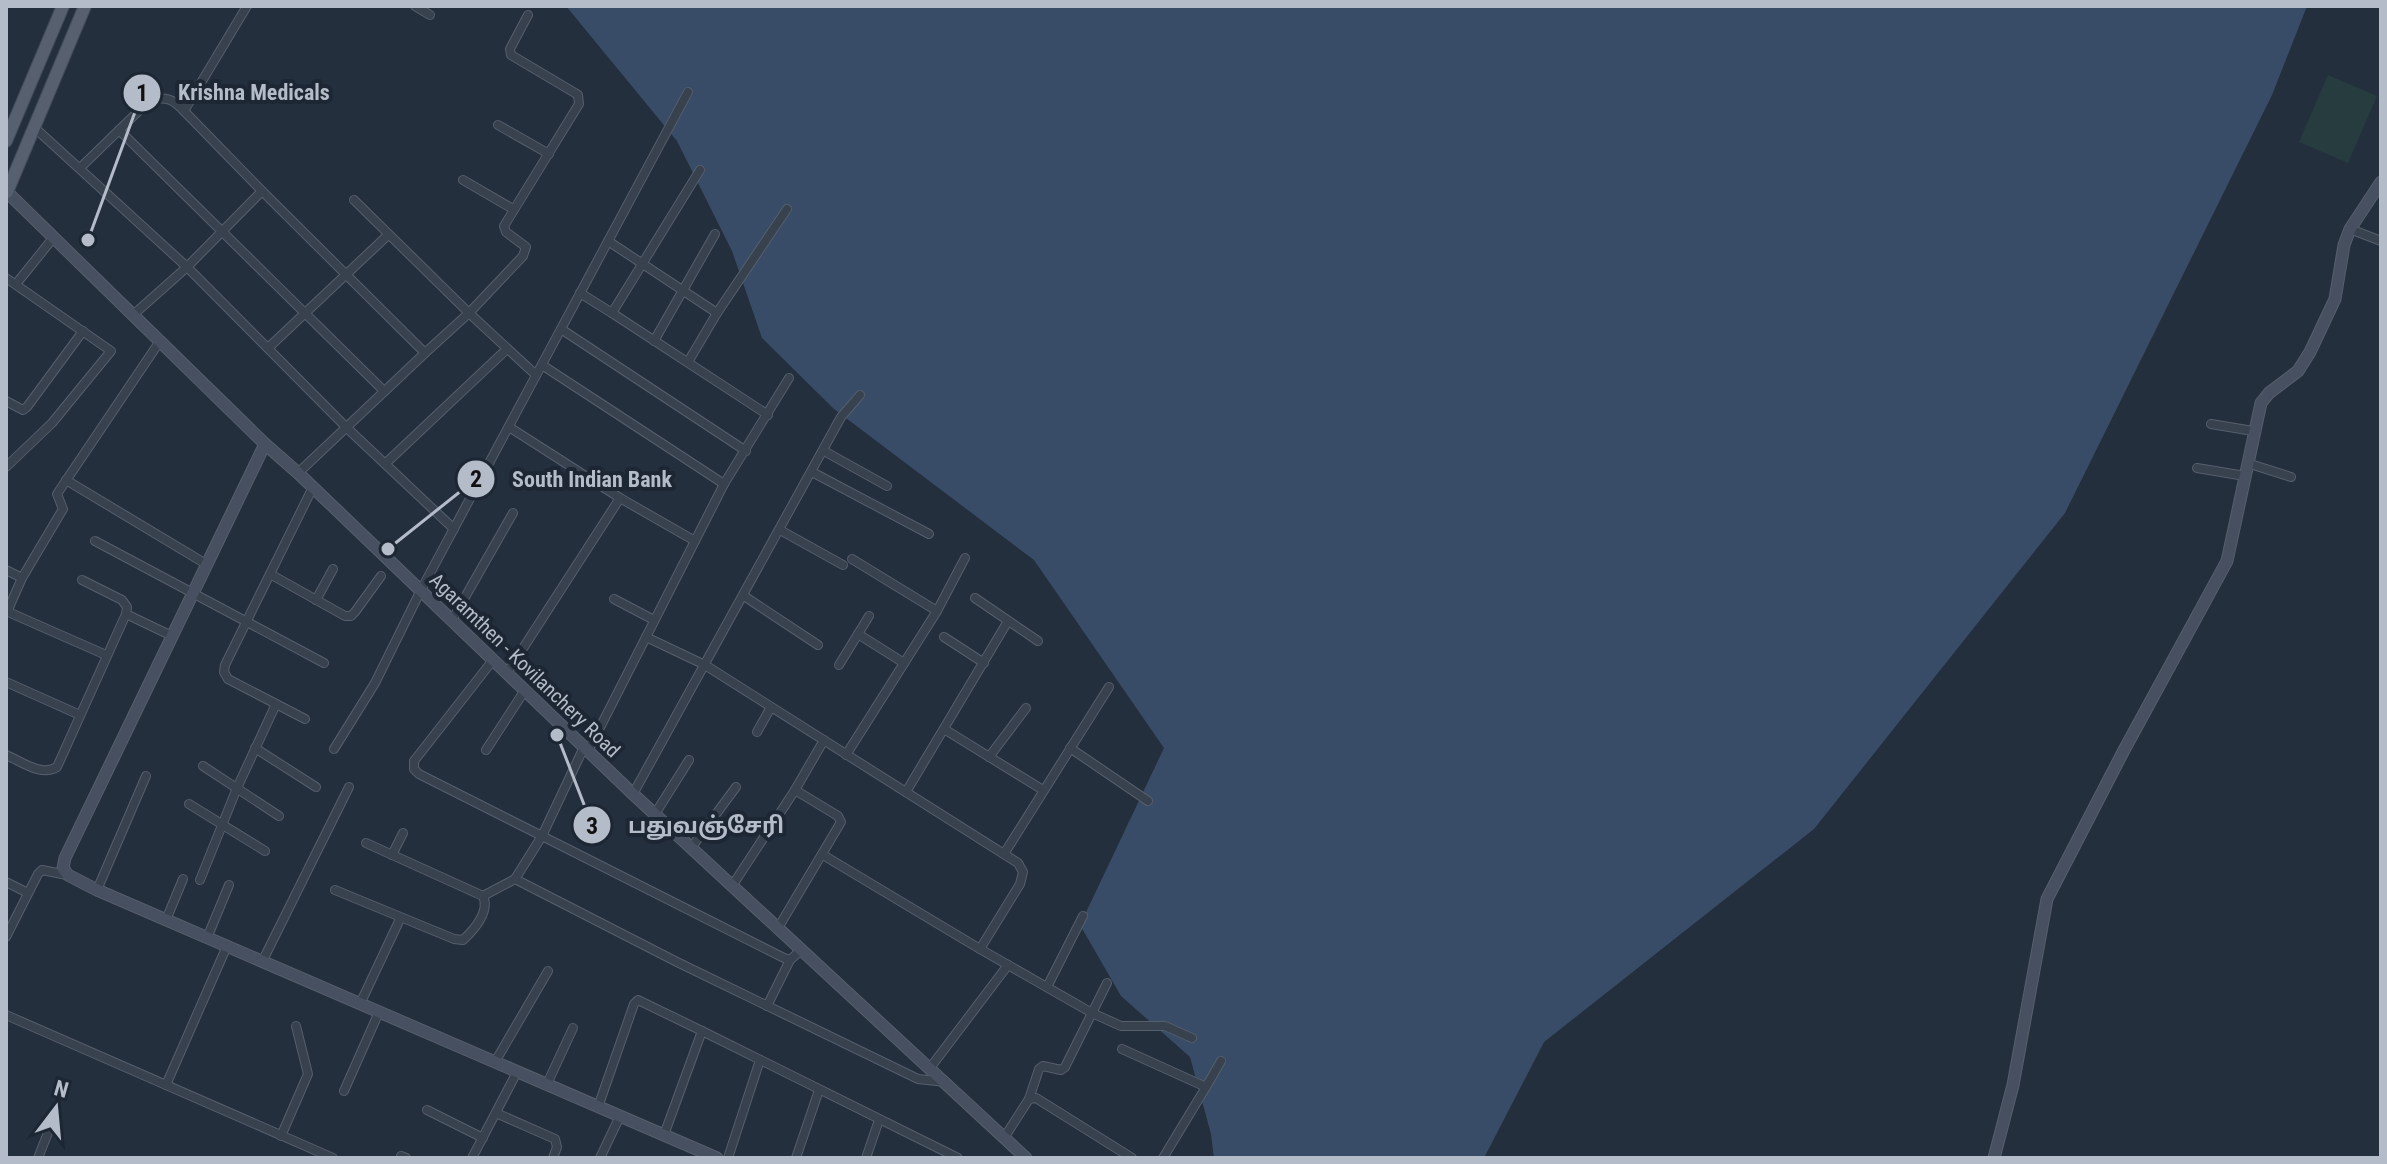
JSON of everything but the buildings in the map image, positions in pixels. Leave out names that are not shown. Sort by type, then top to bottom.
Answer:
[{"type":"main road","points":[[6,141],[63,6]]},
{"type":"main road","points":[[6,192],[85,6]]},
{"type":"street","points":[[184,111],[247,6]]},
{"type":"street","points":[[415,6],[430,15]]},
{"type":"street","points":[[298,473],[469,313],[526,251],[523,244],[506,232],[504,226],[577,108],[579,99],[575,93],[511,55],[510,49],[528,15]]},
{"type":"street","points":[[334,749],[375,683],[421,590],[688,92]]},
{"type":"street","points":[[80,168],[150,100],[163,97],[175,101],[425,353]]},
{"type":"street","points":[[498,125],[549,154]]},
{"type":"street","points":[[35,128],[187,267],[347,428],[454,529]]},
{"type":"street","points":[[119,130],[384,391]]},
{"type":"street","points":[[612,313],[700,170]]},
{"type":"street","points":[[463,180],[513,209]]},
{"type":"street","points":[[1994,1158],[2013,1085],[2047,899],[2227,561],[2258,410],[2264,397],[2298,371],[2320,333],[2338,288],[2344,245],[2350,229],[2380,183]]},
{"type":"street","points":[[133,315],[187,267],[262,191]]},
{"type":"street","name":"Agaramthen - Kovilanchery Road","points":[[6,192],[633,794],[946,1082],[1004,1138],[1013,1153],[1026,1158]]},
{"type":"street","points":[[354,200],[536,375]]},
{"type":"street","points":[[688,362],[787,209]]},
{"type":"street","points":[[2350,229],[2381,241]]},
{"type":"street","points":[[654,341],[715,234]]},
{"type":"street","points":[[268,348],[388,235]]},
{"type":"street","points":[[16,284],[54,237]]},
{"type":"street","points":[[608,241],[717,313]]},
{"type":"street","points":[[6,278],[109,349],[109,355],[52,423],[6,467]]},
{"type":"street","points":[[580,293],[768,415]]},
{"type":"street","points":[[561,329],[746,451]]},
{"type":"street","points":[[6,401],[17,409],[27,407],[83,331]]},
{"type":"street","points":[[106,655],[7,612],[22,578],[63,509],[56,495],[160,341]]},
{"type":"street","points":[[386,463],[507,349]]},
{"type":"street","points":[[542,365],[724,484]]},
{"type":"street","points":[[483,896],[515,879],[542,836],[724,484],[789,378]]},
{"type":"street","points":[[633,794],[841,417],[860,395]]},
{"type":"street","points":[[2211,424],[2253,431]]},
{"type":"street","points":[[509,427],[620,498],[695,541]]},
{"type":"street","points":[[68,875],[63,868],[65,858],[265,444]]},
{"type":"street","points":[[824,451],[887,486]]},
{"type":"street","points":[[2197,468],[2246,469],[2291,477]]},
{"type":"street","points":[[812,472],[929,534]]},
{"type":"street","points":[[66,480],[206,564]]},
{"type":"street","points":[[305,719],[228,679],[224,672],[313,487]]},
{"type":"street","points":[[507,673],[620,498]]},
{"type":"street","points":[[452,620],[513,513]]},
{"type":"street","points":[[780,530],[843,565]]},
{"type":"street","points":[[95,541],[324,663]]},
{"type":"street","points":[[846,755],[937,611],[965,558]]},
{"type":"street","points":[[852,559],[937,611]]},
{"type":"street","points":[[316,600],[333,569]]},
{"type":"street","points":[[6,570],[22,578]]},
{"type":"street","points":[[270,574],[345,616],[351,616],[381,576]]},
{"type":"street","points":[[6,755],[42,771],[50,771],[61,761],[126,614],[127,607],[122,600],[82,580]]},
{"type":"street","points":[[744,596],[818,645]]},
{"type":"street","points":[[975,598],[1038,641]]},
{"type":"street","points":[[614,599],[654,620]]},
{"type":"street","points":[[126,614],[172,636]]},
{"type":"street","points":[[839,665],[869,616]]},
{"type":"street","points":[[906,792],[1008,621]]},
{"type":"street","points":[[858,634],[904,663]]},
{"type":"street","points":[[646,637],[705,665],[1018,863],[1023,872],[1020,884],[980,949]]},
{"type":"street","points":[[944,637],[984,663]]},
{"type":"street","points":[[493,660],[414,761],[414,769],[790,960]]},
{"type":"street","points":[[6,682],[80,715]]},
{"type":"street","points":[[1004,854],[1109,687]]},
{"type":"street","points":[[486,750],[525,690]]},
{"type":"street","points":[[200,880],[237,788],[276,704]]},
{"type":"street","points":[[757,732],[771,707]]},
{"type":"street","points":[[989,757],[1026,708]]},
{"type":"street","points":[[944,729],[1043,790]]},
{"type":"street","points":[[732,886],[824,740]]},
{"type":"street","points":[[255,748],[316,787]]},
{"type":"street","points":[[1070,748],[1148,801]]},
{"type":"street","points":[[655,814],[689,760]]},
{"type":"street","points":[[203,766],[279,816]]},
{"type":"street","points":[[97,890],[146,776]]},
{"type":"street","points":[[262,962],[349,787]]},
{"type":"street","points":[[691,848],[736,787]]},
{"type":"street","points":[[778,928],[823,855],[841,819],[795,790]]},
{"type":"street","points":[[189,804],[265,851]]},
{"type":"street","points":[[392,855],[403,833]]},
{"type":"street","points":[[366,843],[483,896]]},
{"type":"street","points":[[823,855],[1092,1013],[1121,1026],[1165,1026],[1192,1038]]},
{"type":"street","points":[[6,937],[42,870],[68,875],[717,1158]]},
{"type":"street","points":[[166,920],[183,879]]},
{"type":"street","points":[[515,879],[918,1079],[946,1082]]},
{"type":"street","points":[[6,882],[28,893]]},
{"type":"street","points":[[207,938],[229,885]]},
{"type":"street","points":[[335,890],[400,919],[463,940],[486,908],[483,896]]},
{"type":"street","points":[[1047,987],[1083,916]]},
{"type":"street","points":[[360,1004],[400,919]]},
{"type":"street","points":[[166,1085],[227,946]]},
{"type":"street","points":[[767,1006],[790,960],[801,950]]},
{"type":"street","points":[[930,1068],[1008,965]]},
{"type":"street","points":[[495,1062],[548,971]]},
{"type":"street","points":[[1004,1138],[1029,1099],[1039,1069],[1043,1066],[1061,1070],[1065,1067],[1107,983]]},
{"type":"street","points":[[598,1107],[638,1000],[879,1120],[936,1153],[958,1158]]},
{"type":"street","points":[[344,1091],[379,1012]]},
{"type":"street","points":[[6,1015],[333,1158]]},
{"type":"street","points":[[281,1136],[308,1074],[296,1026]]},
{"type":"street","points":[[547,1084],[573,1028]]},
{"type":"street","points":[[664,1135],[702,1031]]},
{"type":"street","points":[[1122,1049],[1206,1087]]},
{"type":"street","points":[[728,1158],[760,1060]]},
{"type":"street","points":[[1163,1158],[1221,1061]]},
{"type":"street","points":[[472,1158],[517,1072]]},
{"type":"street","points":[[796,1158],[819,1090]]},
{"type":"street","points":[[1029,1099],[1040,1100],[1132,1158]]},
{"type":"street","points":[[427,1110],[483,1138]]},
{"type":"street","points":[[496,1113],[555,1139],[557,1147],[553,1158]]},
{"type":"street","points":[[600,1158],[620,1116]]},
{"type":"street","points":[[38,1158],[53,1120]]},
{"type":"street","points":[[866,1158],[879,1120]]},
{"type":"green space","points":[[2328,75],[2377,96],[2348,163],[2299,142]]},
{"type":"water","points":[[566,6],[2307,6],[2272,95],[2065,513],[1814,829],[1544,1042],[1484,1158],[1214,1158],[1211,1134],[1190,1057],[1121,996],[1080,925],[1164,748],[1034,560],[834,409],[762,338],[732,251],[677,141]]},
{"type":"place","name":"Krishna Medicals","points":[[88,240]]},
{"type":"place","name":"South Indian Bank","points":[[388,549]]},
{"type":"place","name":"பதுவஞ்சேரி","points":[[557,735]]}]
